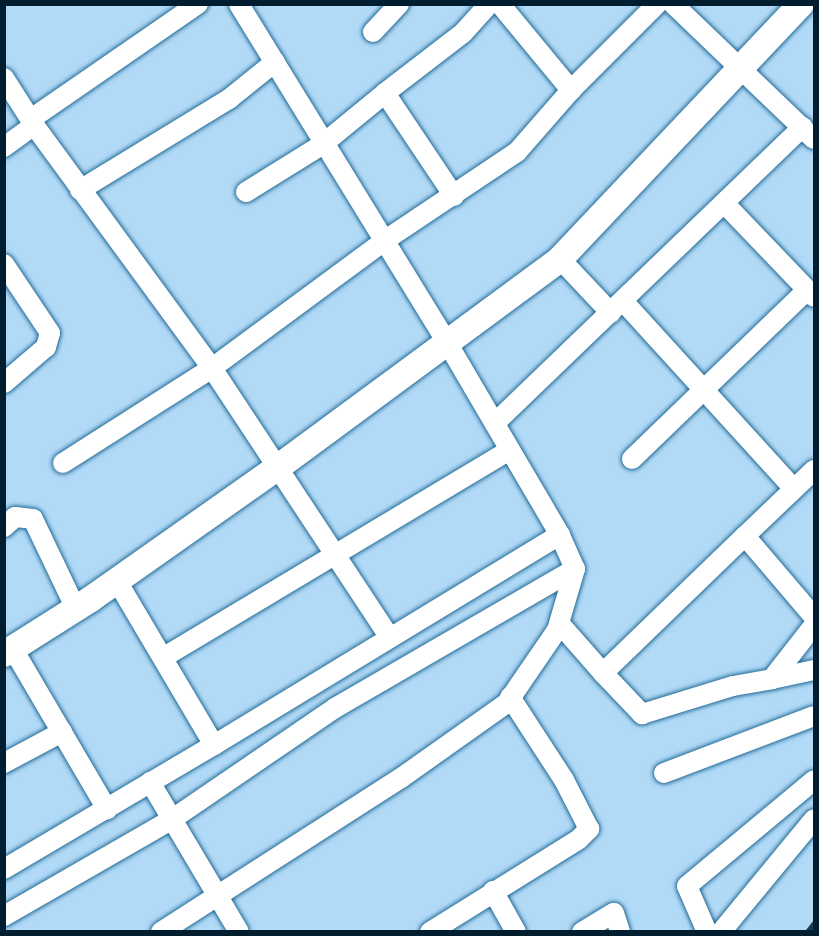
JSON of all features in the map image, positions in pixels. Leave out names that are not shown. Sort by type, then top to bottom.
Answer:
[{"type":"street","points":[[4,147],[32,122],[198,4]]},
{"type":"street","points":[[161,932],[401,778],[510,698],[560,624],[575,569],[560,535],[495,423],[239,4]]},
{"type":"street","points":[[374,32],[399,4]]},
{"type":"street","points":[[246,192],[323,144],[463,33],[489,4]]},
{"type":"street","points":[[501,4],[571,90]]},
{"type":"street","points":[[63,463],[212,368],[384,241],[517,152],[571,90],[657,4]]},
{"type":"street","points":[[495,423],[724,203],[809,133],[673,4]]},
{"type":"street","points":[[107,809],[62,732],[9,652],[117,581],[276,468],[560,260],[801,4]]},
{"type":"street","points":[[80,190],[229,99],[275,62]]},
{"type":"street","points":[[4,78],[80,190],[212,368],[390,638]]},
{"type":"street","points":[[385,93],[454,196]]},
{"type":"street","points":[[632,459],[811,293],[724,203]]},
{"type":"street","points":[[560,260],[617,307],[705,389],[794,489]]},
{"type":"street","points":[[4,264],[50,333],[46,347],[4,383]]},
{"type":"street","points":[[164,657],[510,450]]},
{"type":"street","points":[[603,673],[814,470]]},
{"type":"street","points":[[4,527],[15,517],[33,519],[76,609]]},
{"type":"street","points":[[4,869],[214,745],[560,535]]},
{"type":"street","points":[[745,536],[814,617]]},
{"type":"street","points":[[4,916],[171,820],[335,708],[575,569]]},
{"type":"street","points":[[117,581],[214,745]]},
{"type":"street","points":[[560,624],[642,714],[733,686],[814,670]]},
{"type":"street","points":[[772,679],[814,625]]},
{"type":"street","points":[[430,932],[578,840],[589,829],[564,780],[510,698]]},
{"type":"street","points":[[664,773],[814,716]]},
{"type":"street","points":[[4,763],[62,732]]},
{"type":"street","points":[[707,932],[687,886],[814,780]]},
{"type":"street","points":[[150,782],[239,932]]},
{"type":"street","points":[[720,932],[814,819]]},
{"type":"street","points":[[493,891],[516,932]]},
{"type":"street","points":[[582,932],[614,914],[621,932]]},
{"type":"railway","points":[[807,932],[814,923]]}]
